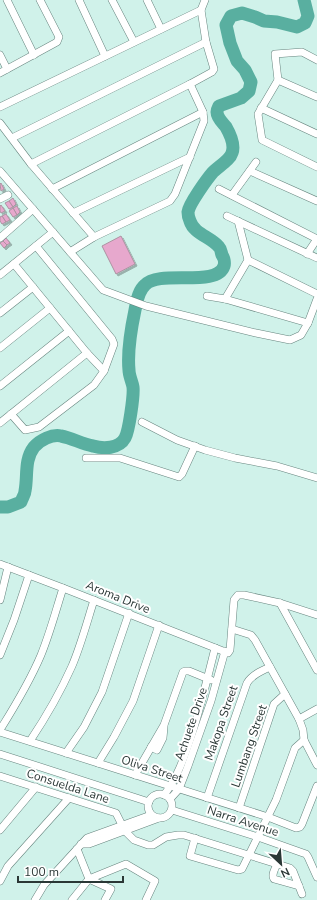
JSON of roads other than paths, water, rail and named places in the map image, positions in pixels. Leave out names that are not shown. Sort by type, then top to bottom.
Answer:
[{"type":"street","points":[[7,0],[34,55]]},
{"type":"street","points":[[0,73],[57,42],[59,37],[40,0]]},
{"type":"street","points":[[79,0],[105,56]]},
{"type":"street","points":[[112,0],[134,42]]},
{"type":"street","points":[[147,0],[162,29]]},
{"type":"street","points":[[31,164],[212,72],[214,69],[206,42],[201,10],[205,0]]},
{"type":"street","points":[[0,107],[201,10]]},
{"type":"street","points":[[12,138],[206,42]]},
{"type":"street","points":[[317,60],[302,52],[275,54],[278,80],[258,114],[262,140],[317,167]]},
{"type":"street","points":[[0,54],[7,69]]},
{"type":"street","points":[[278,80],[317,97]]},
{"type":"street","points":[[70,252],[94,237],[170,201],[176,194],[204,121],[203,112],[190,84]]},
{"type":"street","points":[[261,108],[317,134]]},
{"type":"street","points":[[52,189],[203,112]]},
{"type":"street","points":[[0,123],[31,164],[94,237]]},
{"type":"street","points":[[73,213],[190,157]]},
{"type":"street","points":[[232,195],[256,162]]},
{"type":"street","points":[[0,171],[103,290],[146,306],[290,340],[301,335],[308,323],[317,299]]},
{"type":"street","points":[[250,171],[317,201]]},
{"type":"street","points":[[219,189],[317,239],[308,254]]},
{"type":"street","points":[[0,200],[8,195]]},
{"type":"street","points":[[1,235],[33,209]]},
{"type":"street","points":[[227,216],[317,258]]},
{"type":"street","points":[[225,300],[248,260],[238,221]]},
{"type":"street","points":[[0,275],[53,232]]},
{"type":"street","points":[[11,414],[26,430],[39,427],[94,385],[104,371],[114,344],[112,339],[36,246]]},
{"type":"street","points":[[248,260],[317,294]]},
{"type":"street","points":[[14,264],[104,371]]},
{"type":"street","points":[[0,313],[33,287]]},
{"type":"street","points":[[207,296],[308,323]]},
{"type":"street","points":[[0,348],[50,308]]},
{"type":"street","points":[[0,386],[69,331]]},
{"type":"street","points":[[0,424],[87,352]]},
{"type":"street","points":[[142,422],[177,440],[195,446],[235,458],[277,466],[317,478]]},
{"type":"street","points":[[86,458],[120,458],[179,477],[182,474],[195,446]]},
{"type":"street","name":"Aroma Drive","points":[[0,564],[226,652]]},
{"type":"street","points":[[0,600],[8,567]]},
{"type":"street","points":[[0,655],[14,620],[29,575]]},
{"type":"street","points":[[0,731],[41,655],[63,588]]},
{"type":"street","name":"Achuete Drive","points":[[167,797],[179,789],[211,701],[226,652],[230,650],[234,600],[238,595],[244,595],[280,603]]},
{"type":"street","points":[[30,741],[48,714],[72,665],[94,600]]},
{"type":"street","points":[[280,603],[317,615]]},
{"type":"street","points":[[280,603],[317,670]]},
{"type":"street","points":[[66,753],[84,727],[102,692],[129,613]]},
{"type":"street","points":[[98,763],[133,701],[159,626]]},
{"type":"street","points":[[232,629],[253,637],[299,718],[303,730],[304,740],[317,765]]},
{"type":"street","name":"Achuete Drive","points":[[167,797],[188,746],[215,648]]},
{"type":"street","name":"Makopa Street","points":[[207,798],[247,683],[250,678],[270,667]]},
{"type":"street","points":[[135,775],[164,725],[183,672],[189,671],[217,683]]},
{"type":"street","name":"Lumbang Street","points":[[239,808],[274,704],[285,694]]},
{"type":"street","points":[[299,718],[317,708]]},
{"type":"street","name":"Oliva Street","points":[[0,731],[268,817],[296,828],[300,827],[302,824],[317,786]]},
{"type":"street","points":[[195,838],[190,856],[238,870],[242,869],[276,800],[295,748],[304,740]]},
{"type":"street","points":[[0,754],[149,802]]},
{"type":"street","name":"Consuelda Lane","points":[[0,776],[116,813],[124,828],[134,840],[151,846],[166,837],[184,835],[277,864],[292,870],[302,894]]},
{"type":"street","points":[[0,830],[36,787]]},
{"type":"street","points":[[35,900],[44,885],[87,838],[167,816],[172,810],[172,805],[167,797],[159,795],[155,796],[149,802],[148,808],[152,815],[159,818]]},
{"type":"street","points":[[0,881],[8,866],[69,798]]},
{"type":"street","name":"Narra Avenue","points":[[172,810],[306,854],[317,878]]},
{"type":"street","points":[[124,828],[152,815]]},
{"type":"street","points":[[79,847],[89,879],[111,889],[105,900]]},
{"type":"street","points":[[74,899],[89,879],[126,864],[155,881],[146,900]]},
{"type":"street","points":[[277,864],[273,874],[274,879],[299,886]]},
{"type":"waterway","points":[[0,507],[8,507],[21,502],[25,492],[29,457],[34,447],[43,440],[54,436],[61,436],[89,445],[106,448],[119,444],[125,438],[130,421],[133,391],[133,385],[129,372],[130,340],[136,303],[141,290],[152,280],[162,278],[211,276],[219,272],[224,266],[224,259],[220,248],[195,229],[188,216],[188,212],[207,180],[213,172],[231,156],[233,150],[230,136],[226,127],[219,118],[217,110],[219,106],[241,98],[249,91],[251,82],[245,70],[237,61],[230,43],[226,25],[231,16],[242,13],[264,21],[277,22],[297,27],[305,23],[308,16],[304,0]]}]
